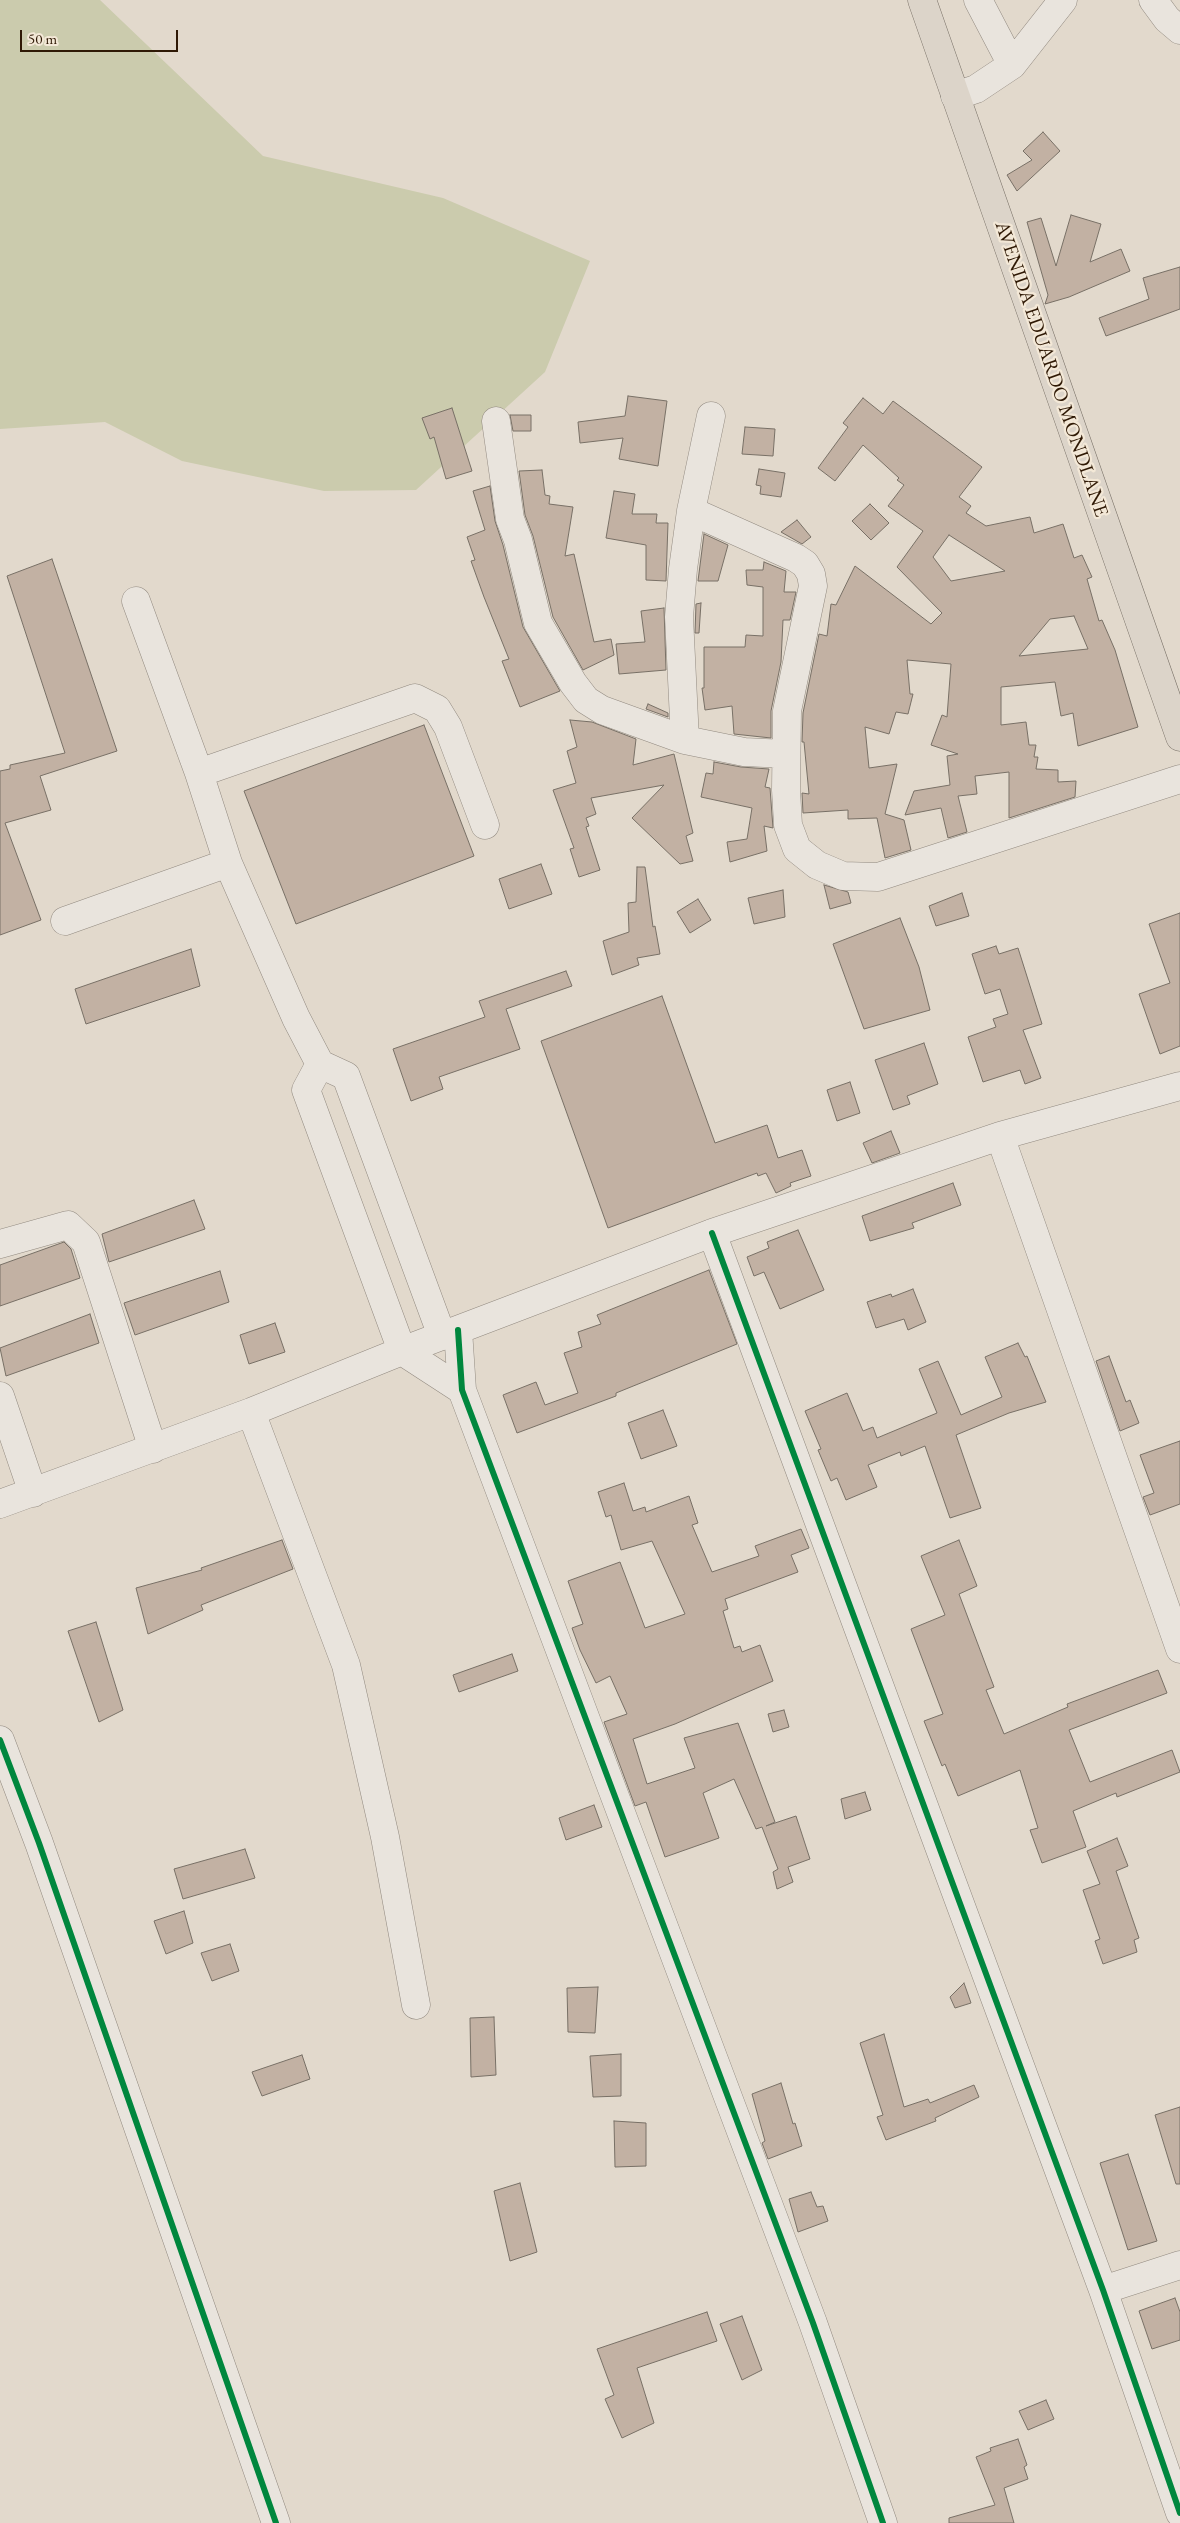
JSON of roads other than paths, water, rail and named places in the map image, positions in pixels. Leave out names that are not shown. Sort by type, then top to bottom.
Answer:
[{"type":"main road","name":"AVENIDA EDUARDO MONDLANE","points":[[922,0],[1180,737]]},
{"type":"street","points":[[978,0],[1012,65]]},
{"type":"street","points":[[955,96],[976,89],[1012,65],[1063,0]]},
{"type":"street","points":[[1153,0],[1167,19],[1180,30]]},
{"type":"street","points":[[685,740],[680,618],[683,569],[691,511],[711,416]]},
{"type":"street","points":[[496,421],[510,519],[520,549],[538,623],[586,700],[602,710],[685,740],[744,752],[786,754]]},
{"type":"street","points":[[691,511],[796,558],[805,564],[811,574],[813,586],[786,712],[786,754],[788,825],[797,849],[816,865],[843,876],[878,877],[1180,779]]},
{"type":"street","points":[[136,601],[199,773],[228,863],[296,1018],[320,1064],[346,1076],[450,1334],[462,1390],[813,2323],[883,2523]]},
{"type":"street","points":[[199,773],[415,698],[438,709],[448,726],[485,825]]},
{"type":"street","points":[[65,921],[228,863]]},
{"type":"street","points":[[320,1064],[306,1090],[402,1351],[462,1390]]},
{"type":"street","points":[[0,1504],[251,1412],[402,1351],[712,1233],[1000,1136],[1180,1086]]},
{"type":"street","points":[[1000,1136],[1180,1649]]},
{"type":"street","points":[[0,1244],[68,1225],[86,1242],[153,1449]]},
{"type":"street","points":[[712,1233],[1103,2290],[1180,2513]]},
{"type":"street","points":[[0,1396],[33,1493]]},
{"type":"street","points":[[251,1412],[346,1665],[385,1836],[416,2005]]},
{"type":"street","points":[[0,1740],[39,1843],[276,2523]]},
{"type":"street","points":[[1103,2290],[1180,2265]]}]
